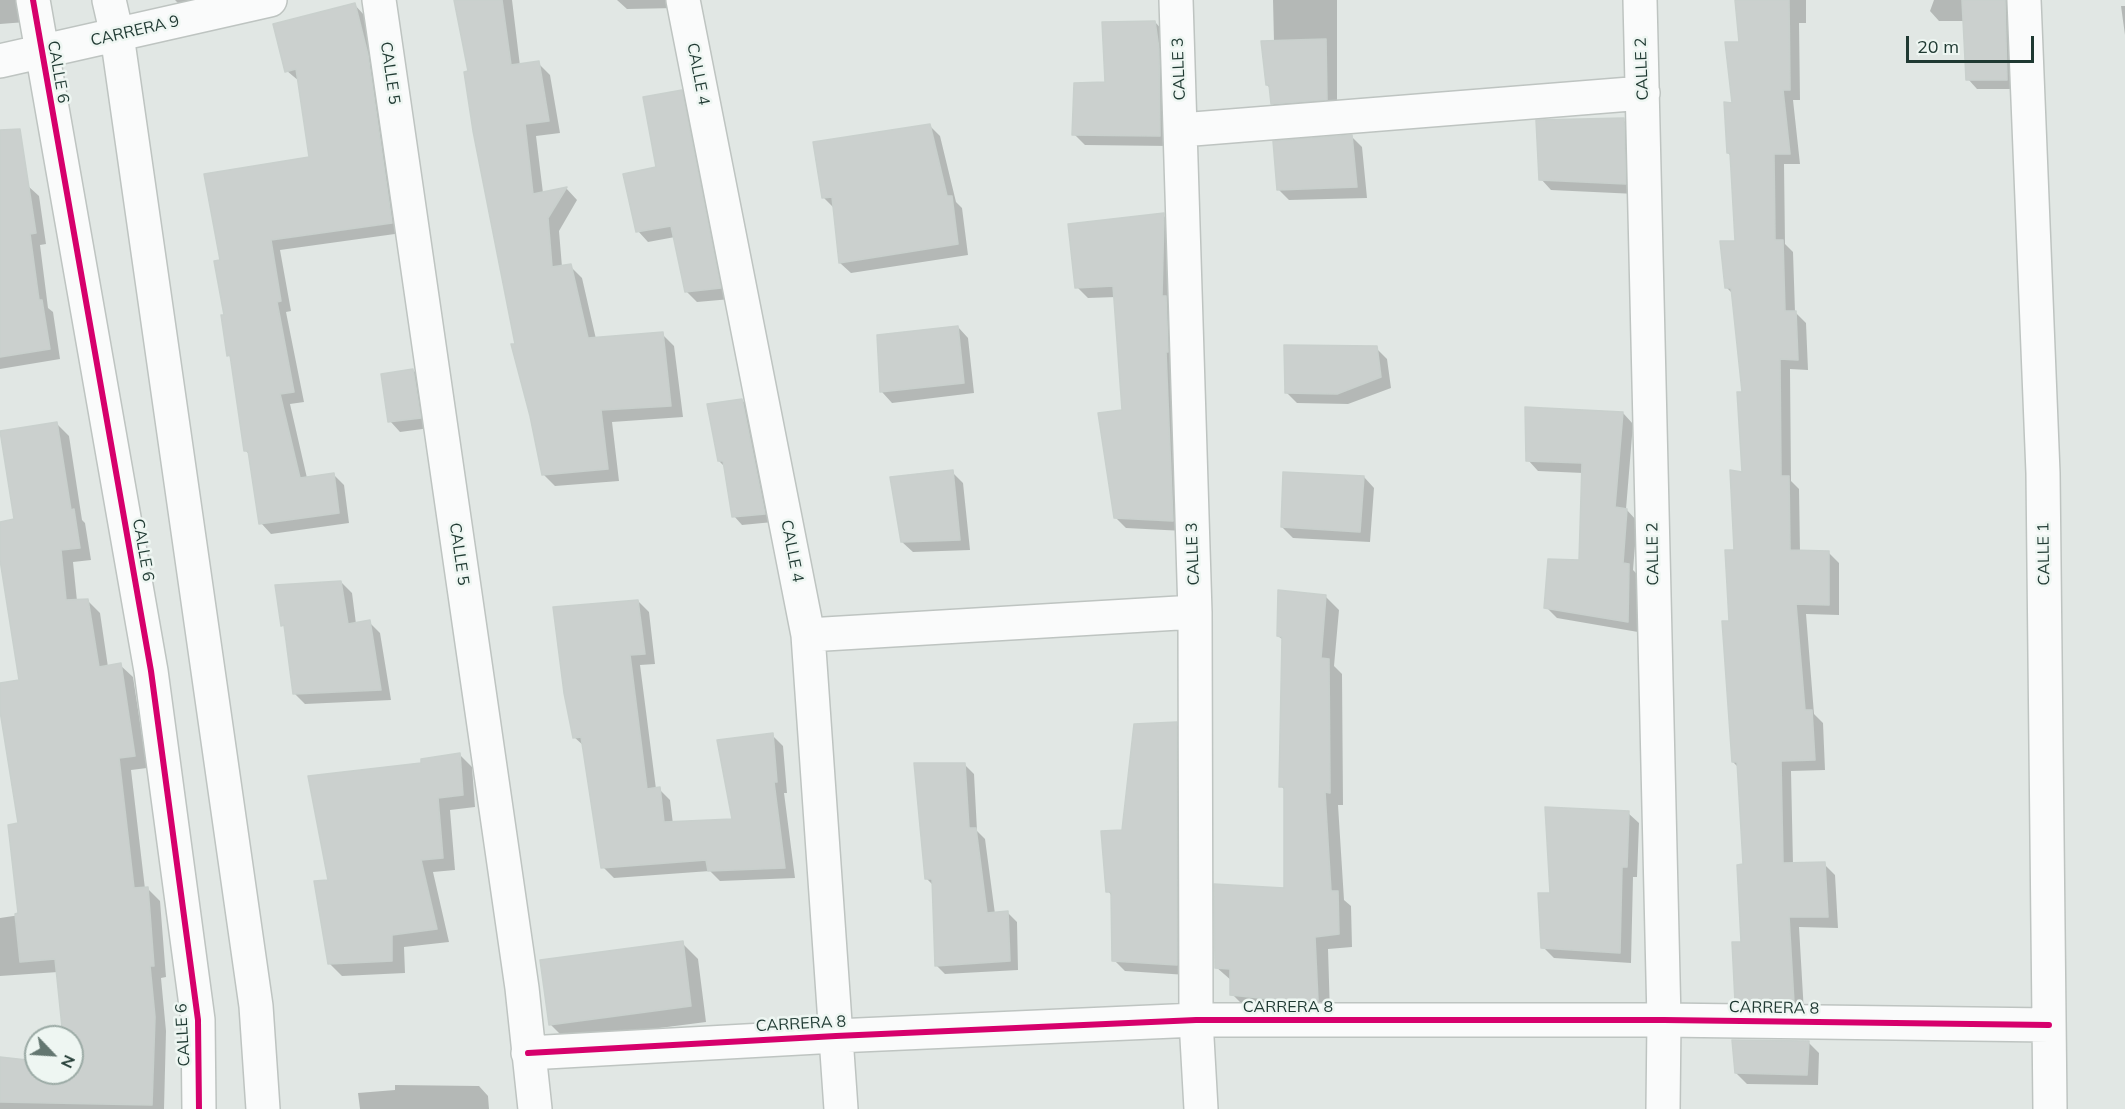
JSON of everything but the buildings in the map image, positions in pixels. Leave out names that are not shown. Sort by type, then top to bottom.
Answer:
[{"type":"street","name":"CALLE 6","points":[[33,0],[150,671],[198,1020],[199,1109]]},
{"type":"street","points":[[110,0],[117,35],[256,1006],[263,1109]]},
{"type":"street","name":"CARRERA 9","points":[[0,61],[270,0]]},
{"type":"street","name":"CALLE 5","points":[[379,0],[519,964],[535,1109]]},
{"type":"street","name":"CALLE 4","points":[[683,0],[808,635],[841,1109]]},
{"type":"street","name":"CALLE 3","points":[[1176,0],[1195,612],[1196,1020],[1201,1109]]},
{"type":"street","name":"CALLE 2","points":[[1640,0],[1664,1020],[1664,1109]]},
{"type":"street","name":"CALLE 1","points":[[2024,0],[2043,474],[2050,1109]]},
{"type":"street","points":[[1181,129],[1643,93]]},
{"type":"street","points":[[808,635],[1195,612]]},
{"type":"street","name":"CARRERA 8","points":[[528,1053],[1196,1020],[1664,1020],[2049,1025]]},
{"type":"cycle path","points":[[33,0],[151,671],[198,1020],[199,1109]]},
{"type":"cycle path","points":[[528,1053],[1196,1020],[1664,1020],[2049,1025]]}]
